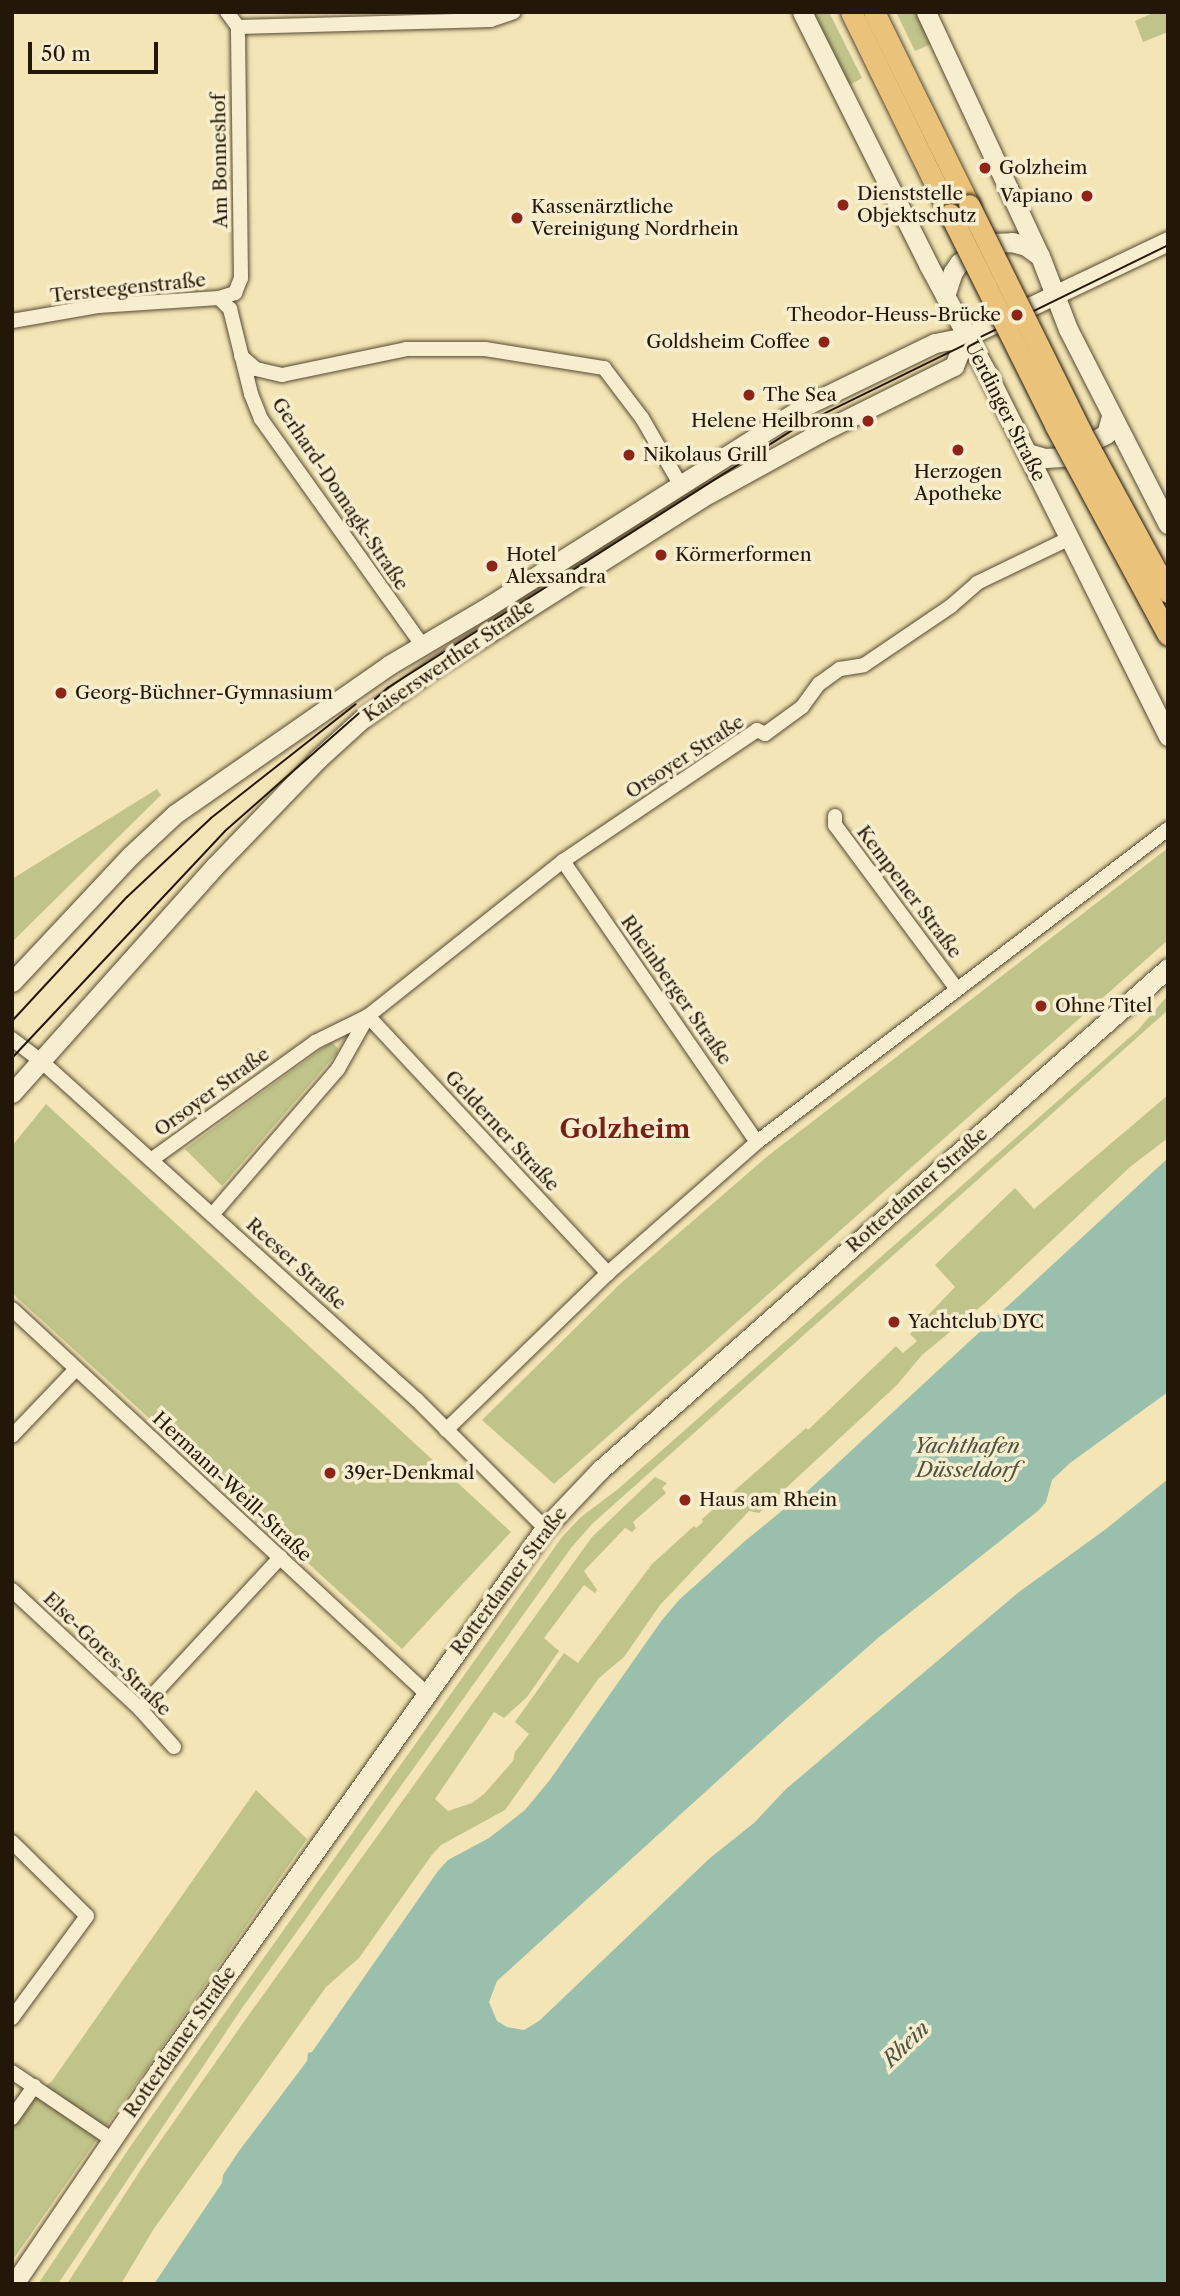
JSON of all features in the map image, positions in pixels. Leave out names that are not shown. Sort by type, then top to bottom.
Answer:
[{"type":"main road","points":[[851,12],[1168,592]]},
{"type":"main road","points":[[874,12],[1055,425],[1168,635]]},
{"type":"street","points":[[227,12],[238,27],[491,20],[514,12]]},
{"type":"street","name":"Uerdinger Straße","points":[[802,12],[1168,736]]},
{"type":"street","points":[[926,12],[1111,416],[1168,524]]},
{"type":"street","name":"Am Bonneshof","points":[[219,298],[234,293],[241,278],[238,27]]},
{"type":"street","name":"Kaiserswerther Straße","points":[[12,982],[131,855],[176,814],[388,665],[423,646],[805,406],[935,343],[966,337],[1168,241]]},
{"type":"street","points":[[945,296],[959,263],[988,243],[1012,242],[1026,246],[1040,256]]},
{"type":"street","name":"Tersteegenstraße","points":[[12,321],[98,306],[219,298],[230,309],[241,355]]},
{"type":"street","name":"Kaiserswerther Straße","points":[[12,1093],[215,866],[318,759],[362,719],[432,669],[701,498],[819,433],[954,366],[966,337]]},
{"type":"street","points":[[241,355],[256,369],[282,375],[406,349],[485,349],[604,368],[642,418],[680,484]]},
{"type":"street","name":"Gerhard-Domagk-Straße","points":[[241,355],[261,419],[423,646]]},
{"type":"street","points":[[1027,453],[1045,458],[1062,457],[1106,434],[1111,416]]},
{"type":"street","name":"Orsoyer Straße","points":[[151,1160],[315,1042],[368,1016],[563,861],[757,730],[765,734],[802,707],[819,684],[844,667],[864,665],[951,606],[977,583],[1070,538]]},
{"type":"street","name":"Kempener Straße","points":[[835,816],[835,825],[957,989]]},
{"type":"street","points":[[446,1430],[608,1273],[757,1142],[1168,830]]},
{"type":"street","name":"Rheinberger Straße","points":[[563,861],[757,1142]]},
{"type":"street","name":"Rotterdamer Straße","points":[[14,2284],[426,1693],[545,1528],[600,1470],[1168,968]]},
{"type":"street","name":"Orsoyer Straße","points":[[212,1214],[338,1069],[368,1016]]},
{"type":"street","name":"Gelderner Straße","points":[[368,1016],[608,1273]]},
{"type":"street","name":"Reeser Straße","points":[[12,1039],[40,1060],[417,1400],[545,1528]]},
{"type":"street","name":"Hermann-Weill-Straße","points":[[12,1309],[426,1693]]},
{"type":"street","points":[[12,1436],[76,1369]]},
{"type":"street","points":[[140,1709],[281,1557]]},
{"type":"street","name":"Else-Gores-Straße","points":[[12,1590],[140,1709],[174,1747]]},
{"type":"street","points":[[12,1842],[87,1916],[12,2018]]},
{"type":"street","points":[[12,2071],[113,2140]]},
{"type":"street","points":[[12,2118],[34,2086]]},
{"type":"green space","points":[[809,12],[829,12],[862,78],[848,86]]},
{"type":"green space","points":[[896,12],[916,12],[931,44],[915,51]]},
{"type":"green space","points":[[1155,12],[1168,12],[1168,32],[1143,42],[1135,21]]},
{"type":"green space","points":[[157,789],[161,795],[12,942],[12,879]]},
{"type":"green space","points":[[1168,848],[1168,940],[554,1484],[482,1420],[620,1284],[769,1155]]},
{"type":"green space","points":[[1168,995],[1168,1010],[592,1524],[571,1548],[240,2011],[58,2284],[38,2284],[132,2144],[562,1537],[581,1517],[618,1489],[1138,1030]]},
{"type":"green space","points":[[331,1042],[338,1048],[337,1053],[222,1186],[185,1149]]},
{"type":"green space","points":[[1168,1095],[1168,1138],[1130,1167],[985,1303],[922,1355],[897,1385],[759,1513],[749,1511],[660,1605],[624,1657],[599,1678],[505,1810],[441,1845],[431,1856],[359,1958],[326,1987],[153,2230],[121,2284],[67,2284],[147,2160],[248,2016],[592,1537],[655,1477],[667,1483],[662,1488],[666,1493],[633,1522],[636,1528],[632,1532],[625,1528],[584,1571],[597,1590],[595,1593],[584,1585],[544,1638],[559,1651],[527,1697],[504,1718],[494,1712],[435,1799],[448,1811],[472,1803],[484,1794],[513,1761],[515,1752],[529,1734],[515,1722],[564,1653],[578,1663],[652,1564],[694,1526],[696,1528],[703,1522],[702,1519],[806,1428],[808,1430],[896,1346],[903,1353],[917,1341],[910,1334],[955,1287],[935,1265],[1015,1188],[1034,1209]]},
{"type":"green space","points":[[46,1104],[511,1532],[402,1649],[12,1293],[12,1146]]},
{"type":"green space","points":[[256,1790],[307,1839],[12,2261],[12,2124],[30,2098],[52,2081]]},
{"type":"water","points":[[1168,1158],[1168,1392],[1070,1463],[1052,1480],[1046,1502],[1039,1510],[878,1638],[790,1715],[497,1981],[489,2002],[497,2021],[507,2027],[524,2030],[539,2021],[710,1858],[754,1823],[786,1789],[1019,1592],[1106,1529],[1168,1479],[1168,2284],[154,2284],[222,2183],[223,2175],[239,2151],[307,2061],[308,2053],[312,2052],[438,1871],[448,1860],[489,1838],[525,1810],[549,1781],[662,1620],[680,1599],[745,1541],[784,1509],[787,1510]]},
{"type":"tram line","points":[[12,1058],[225,831],[389,687],[801,425],[1168,245]]},
{"type":"tram line","points":[[12,1021],[127,897],[211,818],[356,704]]},
{"type":"place","name":"Golzheim","points":[[985,168]]},
{"type":"place","name":"Vapiano","points":[[1087,196]]},
{"type":"place","name":"Dienststelle Objektschutz","points":[[843,205]]},
{"type":"place","name":"Kassenärztliche Vereinigung Nordrhein","points":[[517,218]]},
{"type":"place","name":"Theodor-Heuss-Brücke","points":[[1017,315]]},
{"type":"place","name":"Goldsheim Coffee","points":[[824,342]]},
{"type":"place","name":"The Sea","points":[[749,395]]},
{"type":"place","name":"Helene Heilbronn","points":[[868,421]]},
{"type":"place","name":"Herzogen Apotheke","points":[[958,450]]},
{"type":"place","name":"Nikolaus Grill","points":[[629,455]]},
{"type":"place","name":"Körmerformen","points":[[661,555]]},
{"type":"place","name":"Hotel Alexsandra","points":[[492,566]]},
{"type":"place","name":"Georg-Büchner-Gymnasium","points":[[61,693]]},
{"type":"place","name":"Ohne Titel","points":[[1041,1006]]},
{"type":"place","name":"Yachtclub DYC","points":[[894,1322]]},
{"type":"place","name":"39er-Denkmal","points":[[330,1473]]},
{"type":"place","name":"Haus am Rhein","points":[[685,1500]]},
{"type":"district","name":"Golzheim","points":[[625,1130]]},
{"type":"water label","name":"Yachthafen Düsseldorf","points":[[967,1458]]},
{"type":"water label","name":"Rhein","points":[[906,2044]]}]
